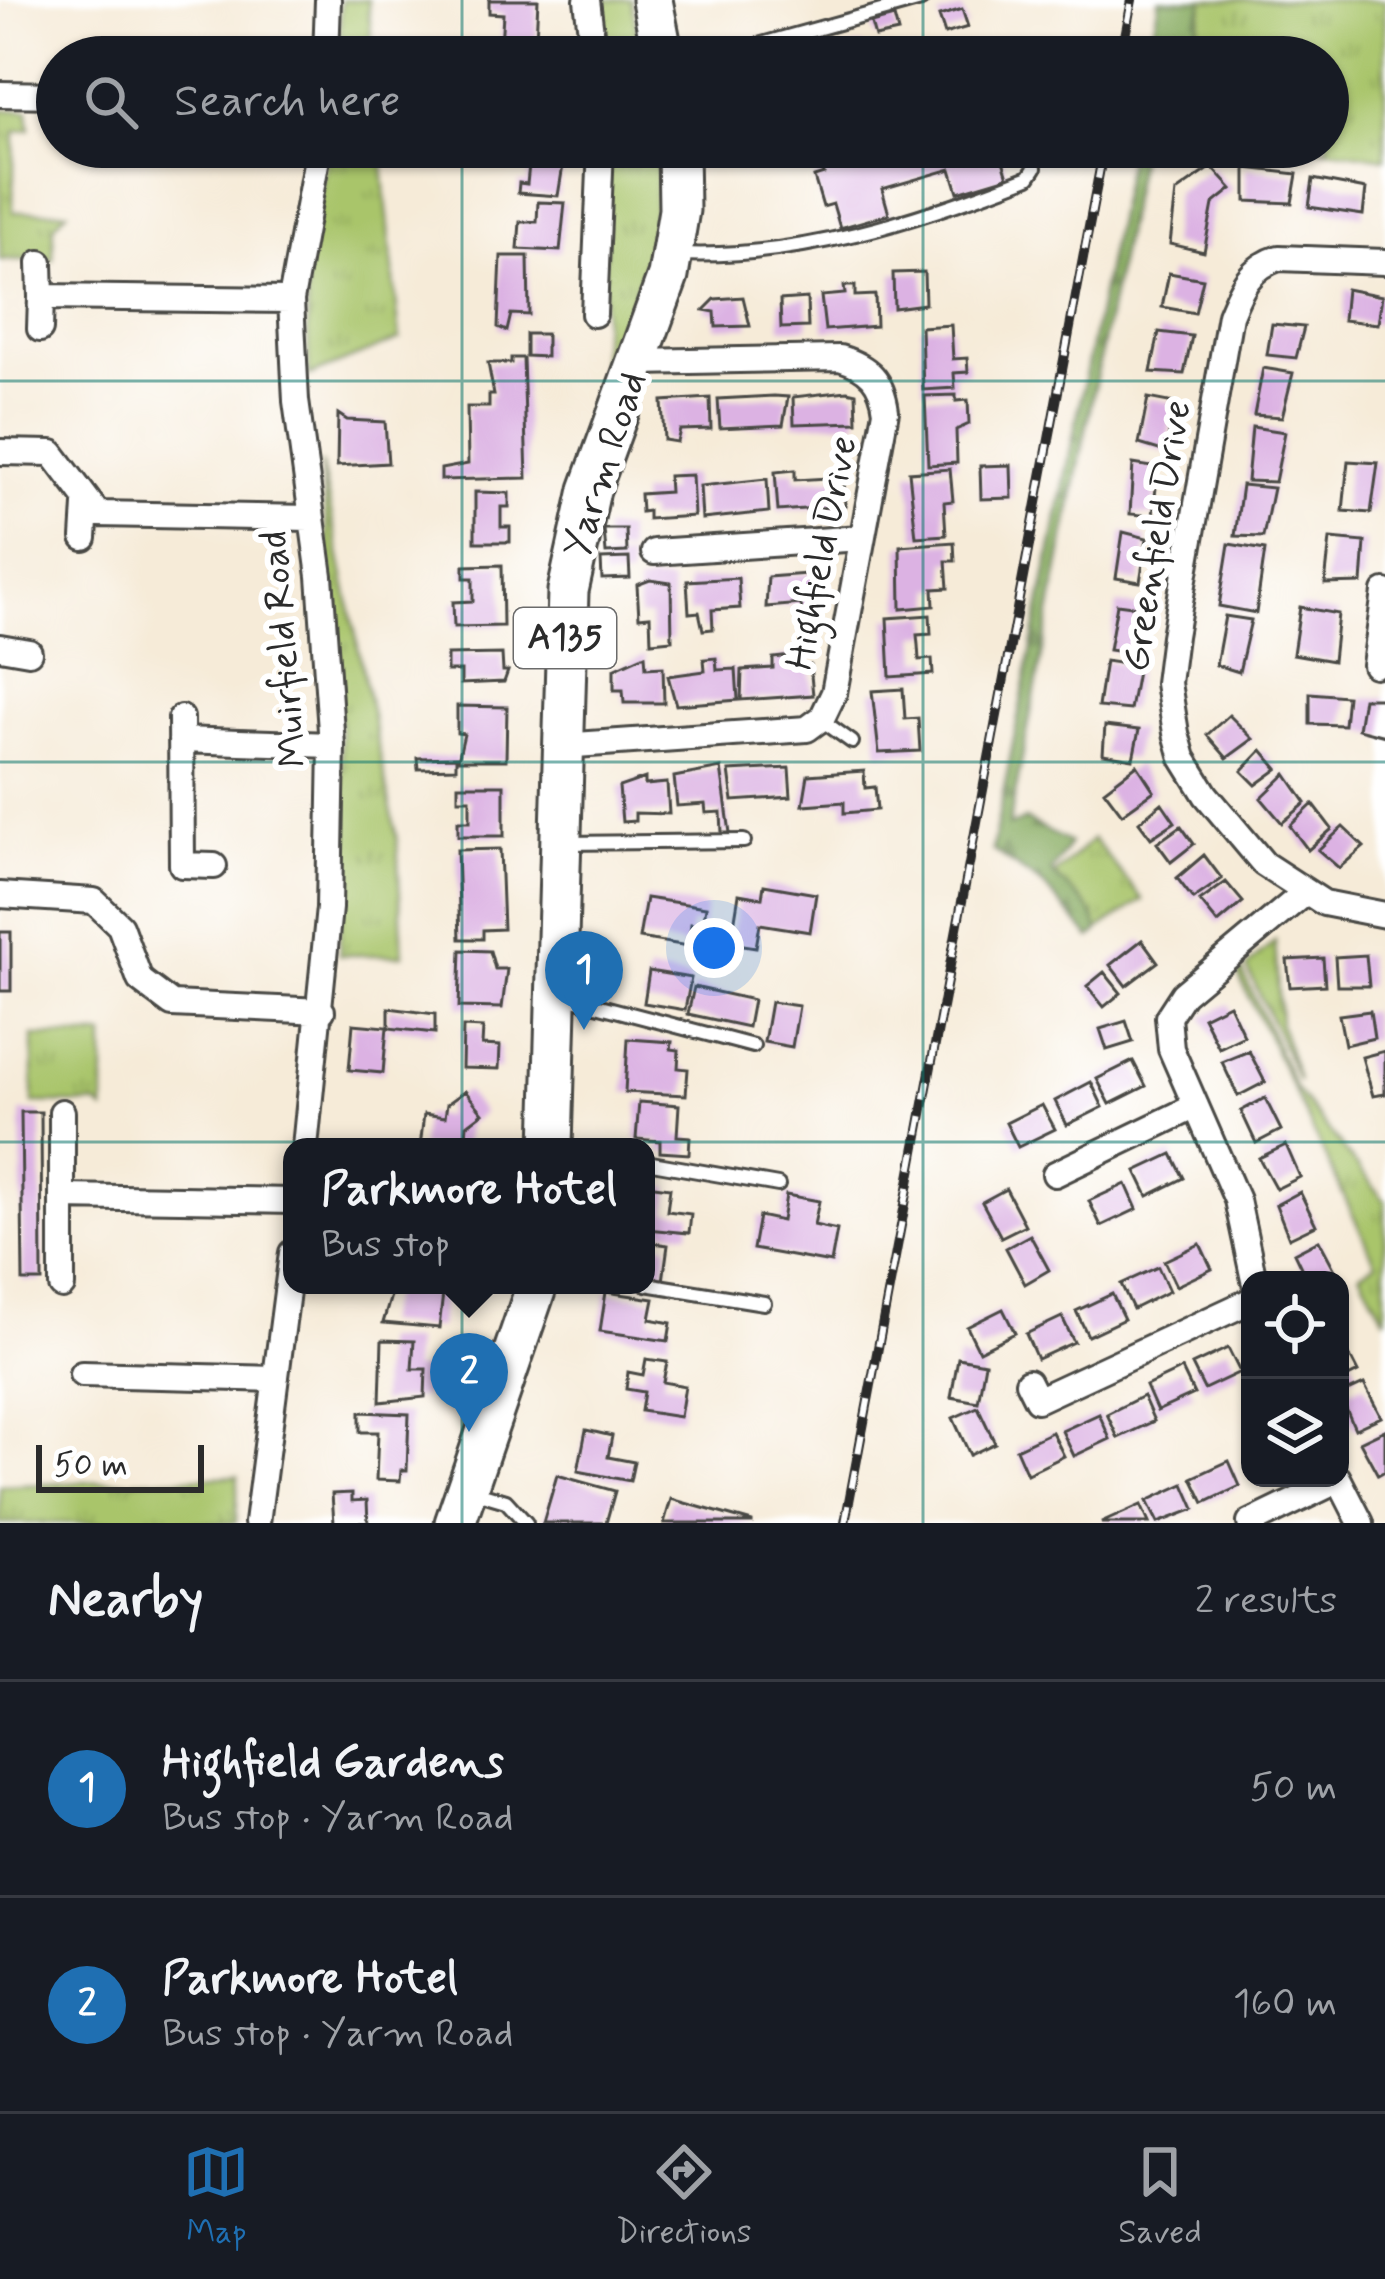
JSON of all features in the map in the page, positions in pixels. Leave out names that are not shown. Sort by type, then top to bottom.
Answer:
[{"type":"main road","points":[[652,0],[659,36]]},
{"type":"main road","name":"Yarm Road","points":[[552,1138],[567,605],[578,529],[640,362],[673,254],[679,168]]},
{"type":"main road","points":[[462,1506],[534,1294]]},
{"type":"street","points":[[327,36],[328,0]]},
{"type":"street","points":[[586,0],[591,36]]},
{"type":"street","points":[[0,94],[36,95]]},
{"type":"street","name":"Muirfield Road","points":[[306,1138],[322,1011],[332,745],[296,400],[292,300],[315,168]]},
{"type":"street","points":[[594,314],[600,168]]},
{"type":"street","name":"Greenfield Drive","points":[[1385,262],[1279,257],[1264,263],[1242,284],[1230,315],[1168,682],[1183,758],[1244,842],[1304,894],[1349,910],[1385,915]]},
{"type":"street","points":[[40,263],[40,329]]},
{"type":"street","points":[[41,297],[292,300]]},
{"type":"street","name":"Highfield Drive","points":[[561,746],[807,729],[834,694],[886,411],[879,382],[864,367],[821,356],[640,362]]},
{"type":"street","points":[[0,452],[52,453],[86,505],[98,514],[311,518]]},
{"type":"street","points":[[84,538],[86,505]]},
{"type":"street","points":[[654,552],[861,538]]},
{"type":"street","points":[[1372,666],[1385,592]]},
{"type":"street","points":[[214,866],[182,866],[181,729],[332,745]]},
{"type":"street","points":[[1253,1271],[1237,1200],[1166,1030],[1173,1007],[1304,894]]},
{"type":"street","points":[[0,895],[94,902],[120,926],[140,980],[172,1004],[322,1011]]},
{"type":"street","points":[[1055,1174],[1196,1106]]},
{"type":"street","points":[[62,1112],[62,1286]]},
{"type":"street","points":[[62,1197],[283,1201]]},
{"type":"street","points":[[257,1523],[286,1294]]},
{"type":"street","points":[[1027,1398],[1241,1305]]},
{"type":"street","points":[[82,1375],[275,1379]]},
{"type":"street","points":[[1250,1523],[1323,1487]]},
{"type":"street","points":[[1343,1487],[1361,1523]]},
{"type":"lane","points":[[791,36],[921,0]]},
{"type":"lane","points":[[673,254],[779,250],[881,226],[1029,177],[1035,168]]},
{"type":"lane","points":[[820,718],[851,742]]},
{"type":"lane","points":[[559,843],[744,841]]},
{"type":"lane","points":[[556,995],[752,1046]]},
{"type":"lane","points":[[655,1164],[778,1186]]},
{"type":"lane","points":[[655,1285],[764,1303]]},
{"type":"lane","points":[[462,1506],[506,1501],[526,1523]]},
{"type":"green space","points":[[341,0],[368,0],[371,36],[340,36]]},
{"type":"green space","points":[[596,0],[631,0],[638,36],[601,36]]},
{"type":"green space","points":[[1159,0],[1203,0],[1196,36],[1152,36]]},
{"type":"green space","points":[[1204,0],[1385,0],[1385,158],[1349,152],[1349,36],[1197,36]]},
{"type":"green space","points":[[0,110],[28,110],[30,129],[15,131],[13,212],[67,211],[54,226],[53,260],[0,260]]},
{"type":"green space","points":[[325,168],[383,168],[400,339],[309,376],[306,266]]},
{"type":"green space","points":[[608,168],[658,168],[649,245],[600,391]]},
{"type":"green space","points":[[1126,168],[1137,168],[1009,826],[1026,820],[1070,843],[1051,872],[1092,914],[1098,932],[1091,938],[1043,885],[992,850]]},
{"type":"green space","points":[[321,463],[397,839],[403,955],[339,955],[342,770]]},
{"type":"green space","points":[[1093,839],[1143,900],[1092,934],[1043,885]]},
{"type":"green space","points":[[1275,941],[1280,1025],[1299,1082],[1247,967]]},
{"type":"green space","points":[[1242,970],[1296,1090],[1385,1201],[1385,1319],[1360,1273],[1376,1263],[1238,974]]},
{"type":"green space","points":[[33,1036],[104,1036],[104,1110],[96,1104],[33,1103]]},
{"type":"green space","points":[[238,1476],[236,1523],[0,1523],[0,1486]]},
{"type":"building","points":[[489,0],[538,0],[536,36],[502,36],[503,14],[489,13]]},
{"type":"building","points":[[962,9],[968,27],[945,34],[939,16]]},
{"type":"building","points":[[894,17],[898,32],[875,36],[871,23]]},
{"type":"building","points":[[529,168],[563,168],[558,196],[518,193],[519,183],[527,184]]},
{"type":"building","points":[[822,168],[1005,168],[1008,177],[958,192],[951,169],[882,189],[889,214],[840,228],[833,204],[823,207],[814,177],[824,174]]},
{"type":"building","points":[[1211,168],[1232,189],[1213,204],[1204,252],[1170,244],[1176,192]]},
{"type":"building","points":[[1246,168],[1297,174],[1292,203],[1246,201]]},
{"type":"building","points":[[1313,179],[1366,189],[1363,215],[1309,207]]},
{"type":"building","points":[[538,202],[565,203],[560,251],[518,249],[520,222],[537,222]]},
{"type":"building","points":[[501,256],[528,256],[529,315],[511,314],[507,331],[498,327]]},
{"type":"building","points":[[924,272],[925,304],[894,308],[893,273]]},
{"type":"building","points":[[1169,273],[1203,279],[1195,313],[1162,307]]},
{"type":"building","points":[[844,286],[855,286],[855,296],[875,295],[876,326],[825,330],[821,296],[845,294]]},
{"type":"building","points":[[1346,289],[1382,296],[1378,324],[1343,320]]},
{"type":"building","points":[[743,297],[750,326],[716,327],[715,312],[704,310],[715,299]]},
{"type":"building","points":[[807,298],[808,327],[781,328],[780,300]]},
{"type":"building","points":[[1272,324],[1304,327],[1296,358],[1267,355]]},
{"type":"building","points":[[951,325],[953,359],[967,358],[968,372],[954,373],[955,388],[923,390],[921,327]]},
{"type":"building","points":[[1159,332],[1192,336],[1184,374],[1151,372]]},
{"type":"building","points":[[526,334],[546,334],[546,357],[526,356]]},
{"type":"building","points":[[511,358],[523,358],[527,478],[441,480],[441,469],[468,464],[467,407],[489,407],[489,395],[494,395],[488,363],[511,363]]},
{"type":"building","points":[[1263,368],[1293,373],[1282,417],[1254,415]]},
{"type":"building","points":[[856,393],[857,422],[794,424],[793,397]]},
{"type":"building","points":[[956,395],[956,401],[968,400],[969,424],[956,430],[957,463],[928,465],[925,396]]},
{"type":"building","points":[[788,397],[783,425],[720,428],[718,399]]},
{"type":"building","points":[[710,398],[711,429],[680,430],[677,442],[664,440],[662,401]]},
{"type":"building","points":[[1148,398],[1174,403],[1166,452],[1139,444]]},
{"type":"building","points":[[338,414],[347,420],[385,422],[388,463],[337,466]]},
{"type":"building","points":[[1252,427],[1285,432],[1275,482],[1247,481]]},
{"type":"building","points":[[1348,461],[1378,463],[1371,513],[1343,511]]},
{"type":"building","points":[[1133,464],[1158,468],[1153,516],[1130,514]]},
{"type":"building","points":[[1011,465],[1012,498],[981,499],[980,466]]},
{"type":"building","points":[[950,469],[953,501],[944,502],[946,535],[916,537],[909,472]]},
{"type":"building","points":[[795,470],[795,480],[844,477],[845,506],[778,511],[775,472]]},
{"type":"building","points":[[692,475],[694,516],[648,519],[648,511],[641,512],[640,494],[669,492],[668,476]]},
{"type":"building","points":[[767,479],[769,512],[702,519],[700,486]]},
{"type":"building","points":[[1242,485],[1273,488],[1263,537],[1235,536]]},
{"type":"building","points":[[475,492],[509,493],[509,507],[501,507],[501,527],[510,527],[510,542],[475,542]]},
{"type":"building","points":[[604,529],[626,529],[627,552],[606,553]]},
{"type":"building","points":[[1123,532],[1147,538],[1140,582],[1116,578]]},
{"type":"building","points":[[1330,539],[1365,542],[1362,583],[1325,584]]},
{"type":"building","points":[[954,542],[955,561],[946,561],[948,588],[933,589],[934,606],[901,609],[900,546]]},
{"type":"building","points":[[1229,544],[1265,550],[1256,613],[1219,606]]},
{"type":"building","points":[[629,558],[630,578],[602,579],[601,559]]},
{"type":"building","points":[[502,565],[503,626],[454,627],[453,602],[473,601],[473,578],[464,578],[464,566]]},
{"type":"building","points":[[820,573],[819,611],[802,613],[801,604],[766,607],[768,577]]},
{"type":"building","points":[[738,578],[740,608],[712,610],[713,629],[703,630],[699,612],[689,613],[687,581]]},
{"type":"building","points":[[650,580],[671,583],[672,640],[651,642],[650,616],[639,617],[637,585]]},
{"type":"building","points":[[1117,604],[1147,608],[1138,654],[1109,650]]},
{"type":"building","points":[[1300,607],[1338,614],[1333,661],[1293,654]]},
{"type":"building","points":[[930,615],[931,634],[917,635],[919,660],[932,659],[933,674],[890,677],[887,618]]},
{"type":"building","points":[[1225,616],[1251,620],[1239,672],[1216,665]]},
{"type":"building","points":[[502,654],[503,671],[508,671],[504,682],[461,684],[461,671],[447,671],[447,655]]},
{"type":"building","points":[[645,655],[646,668],[663,667],[664,703],[624,703],[623,690],[614,690],[614,669]]},
{"type":"building","points":[[792,656],[793,667],[810,665],[813,695],[741,700],[742,670],[773,668],[773,658]]},
{"type":"building","points":[[716,658],[717,670],[736,669],[738,700],[676,705],[668,676],[705,671],[704,659]]},
{"type":"building","points":[[1105,661],[1138,666],[1130,710],[1098,707]]},
{"type":"building","points":[[903,689],[905,719],[918,718],[920,751],[879,753],[872,691]]},
{"type":"building","points":[[1310,693],[1347,696],[1344,725],[1310,724]]},
{"type":"building","points":[[1363,698],[1385,698],[1385,736],[1358,729]]},
{"type":"building","points":[[457,706],[507,707],[506,760],[458,760],[464,734],[457,733]]},
{"type":"building","points":[[1229,715],[1253,739],[1227,758],[1207,735]]},
{"type":"building","points":[[1105,726],[1139,730],[1133,759],[1103,754]]},
{"type":"building","points":[[1262,750],[1278,769],[1256,785],[1242,771]]},
{"type":"building","points":[[456,757],[456,768],[418,769],[417,758]]},
{"type":"building","points":[[1137,765],[1154,791],[1122,814],[1104,790]]},
{"type":"building","points":[[721,768],[730,833],[722,833],[721,812],[706,813],[705,804],[677,806],[674,777]]},
{"type":"building","points":[[789,768],[791,797],[733,801],[729,771]]},
{"type":"building","points":[[864,771],[865,788],[875,787],[877,810],[844,813],[844,802],[803,805],[808,775]]},
{"type":"building","points":[[1286,774],[1306,803],[1282,823],[1261,798]]},
{"type":"building","points":[[645,778],[645,785],[667,783],[669,814],[635,813],[635,821],[622,822],[619,787]]},
{"type":"building","points":[[458,785],[504,785],[504,836],[458,836],[458,821],[470,821],[470,799],[458,799]]},
{"type":"building","points":[[1162,803],[1175,822],[1151,838],[1139,822]]},
{"type":"building","points":[[1313,804],[1332,829],[1308,850],[1290,826]]},
{"type":"building","points":[[1181,826],[1194,844],[1171,862],[1157,843]]},
{"type":"building","points":[[1343,827],[1364,847],[1339,868],[1318,850]]},
{"type":"building","points":[[500,849],[503,929],[483,930],[483,939],[460,939],[457,850]]},
{"type":"building","points":[[1204,855],[1222,879],[1193,899],[1177,878]]},
{"type":"building","points":[[1226,882],[1243,902],[1218,923],[1200,901]]},
{"type":"building","points":[[764,885],[816,894],[810,932],[760,924],[756,947],[731,943],[739,894],[762,898]]},
{"type":"building","points":[[646,898],[706,907],[703,926],[691,924],[688,946],[639,938]]},
{"type":"building","points":[[0,932],[11,932],[11,991],[0,991]]},
{"type":"building","points":[[1142,940],[1158,962],[1126,986],[1110,965]]},
{"type":"building","points":[[461,950],[490,951],[495,969],[507,969],[502,1008],[459,1007]]},
{"type":"building","points":[[1366,955],[1369,986],[1337,986],[1335,957]]},
{"type":"building","points":[[1323,958],[1325,985],[1290,987],[1287,960]]},
{"type":"building","points":[[649,971],[691,978],[685,1010],[644,1003]]},
{"type":"building","points":[[1104,972],[1121,993],[1104,1007],[1087,986]]},
{"type":"building","points":[[694,987],[753,1000],[748,1027],[688,1014]]},
{"type":"building","points":[[771,1002],[799,1006],[792,1047],[764,1042]]},
{"type":"building","points":[[1229,1004],[1244,1036],[1219,1048],[1203,1017]]},
{"type":"building","points":[[389,1008],[435,1014],[435,1033],[389,1028]]},
{"type":"building","points":[[1370,1011],[1374,1038],[1345,1045],[1339,1015]]},
{"type":"building","points":[[1126,1021],[1133,1042],[1107,1050],[1100,1029]]},
{"type":"building","points":[[353,1024],[387,1027],[383,1073],[349,1070]]},
{"type":"building","points":[[463,1027],[483,1028],[482,1045],[500,1046],[499,1069],[462,1068]]},
{"type":"building","points":[[628,1039],[672,1042],[671,1049],[679,1050],[678,1068],[688,1069],[686,1095],[625,1092]]},
{"type":"building","points":[[1249,1051],[1265,1082],[1238,1096],[1222,1062]]},
{"type":"building","points":[[1385,1051],[1385,1094],[1373,1096],[1362,1057]]},
{"type":"building","points":[[1133,1061],[1146,1086],[1110,1104],[1097,1079]]},
{"type":"building","points":[[1091,1082],[1103,1107],[1067,1125],[1055,1101]]},
{"type":"building","points":[[465,1091],[483,1113],[467,1125],[466,1138],[421,1138],[424,1114],[445,1117],[447,1104]]},
{"type":"building","points":[[1265,1098],[1281,1130],[1256,1143],[1241,1111]]},
{"type":"building","points":[[639,1102],[679,1105],[677,1136],[690,1137],[689,1154],[660,1152],[660,1141],[655,1138],[636,1138]]},
{"type":"building","points":[[1042,1105],[1055,1129],[1018,1147],[1006,1123]]},
{"type":"building","points":[[21,1112],[41,1112],[42,1281],[23,1281]]},
{"type":"building","points":[[1286,1145],[1300,1177],[1276,1189],[1259,1158]]},
{"type":"building","points":[[1172,1154],[1184,1178],[1148,1196],[1136,1171]]},
{"type":"building","points":[[1126,1184],[1137,1209],[1101,1226],[1089,1201]]},
{"type":"building","points":[[655,1186],[670,1188],[667,1211],[691,1214],[689,1233],[655,1230]]},
{"type":"building","points":[[1006,1189],[1025,1225],[1001,1237],[982,1202]]},
{"type":"building","points":[[1300,1192],[1316,1225],[1289,1238],[1276,1205]]},
{"type":"building","points":[[786,1195],[819,1201],[814,1225],[837,1230],[831,1263],[753,1249],[759,1216],[782,1221]]},
{"type":"building","points":[[1030,1235],[1049,1270],[1025,1284],[1006,1248]]},
{"type":"building","points":[[1319,1240],[1335,1271],[1303,1271],[1294,1253]]},
{"type":"building","points":[[655,1243],[668,1245],[663,1281],[655,1280]]},
{"type":"building","points":[[1200,1244],[1212,1269],[1176,1286],[1164,1261]]},
{"type":"building","points":[[1158,1267],[1169,1291],[1133,1309],[1121,1284]]},
{"type":"building","points":[[391,1294],[443,1294],[439,1328],[383,1323]]},
{"type":"building","points":[[606,1294],[654,1299],[650,1319],[671,1323],[668,1341],[600,1331]]},
{"type":"building","points":[[1112,1294],[1124,1319],[1088,1336],[1076,1311]]},
{"type":"building","points":[[1003,1309],[1015,1333],[979,1351],[967,1327]]},
{"type":"building","points":[[1062,1317],[1074,1342],[1037,1359],[1026,1334]]},
{"type":"building","points":[[382,1340],[414,1341],[412,1369],[426,1369],[425,1397],[380,1402]]},
{"type":"building","points":[[1228,1348],[1240,1372],[1204,1389],[1192,1365]]},
{"type":"building","points":[[1349,1354],[1358,1372],[1349,1376]]},
{"type":"building","points":[[958,1358],[985,1363],[978,1402],[951,1397]]},
{"type":"building","points":[[646,1359],[667,1362],[663,1382],[685,1386],[680,1417],[641,1411],[644,1392],[626,1389],[628,1372],[643,1375]]},
{"type":"building","points":[[1182,1369],[1194,1394],[1157,1411],[1146,1386]]},
{"type":"building","points":[[1364,1384],[1381,1417],[1355,1429],[1349,1415],[1349,1391]]},
{"type":"building","points":[[1143,1396],[1154,1421],[1118,1438],[1107,1414]]},
{"type":"building","points":[[978,1407],[995,1443],[970,1455],[953,1418]]},
{"type":"building","points":[[360,1412],[409,1414],[407,1470],[401,1470],[400,1481],[376,1480],[378,1432],[360,1432]]},
{"type":"building","points":[[1099,1414],[1110,1439],[1074,1456],[1062,1431]]},
{"type":"building","points":[[586,1430],[612,1436],[608,1457],[634,1462],[630,1481],[578,1471]]},
{"type":"building","points":[[1385,1430],[1385,1471],[1378,1475],[1360,1442]]},
{"type":"building","points":[[1052,1432],[1064,1456],[1027,1474],[1016,1449]]},
{"type":"building","points":[[1229,1461],[1240,1486],[1204,1503],[1192,1478]]},
{"type":"building","points":[[557,1475],[615,1491],[606,1523],[543,1523]]},
{"type":"building","points":[[1184,1484],[1195,1509],[1158,1523],[1147,1501]]},
{"type":"building","points":[[352,1493],[352,1501],[367,1500],[368,1523],[334,1523],[332,1494]]},
{"type":"building","points":[[671,1499],[752,1522],[752,1523],[664,1523]]},
{"type":"building","points":[[1141,1505],[1149,1523],[1101,1523]]},
{"type":"railway","points":[[1125,36],[1132,0]]},
{"type":"railway","points":[[845,1523],[1100,168]]},
{"type":"place","name":"Highfield Gardens","points":[[584,1030]]},
{"type":"place","name":"Parkmore Hotel","points":[[469,1432]]}]
